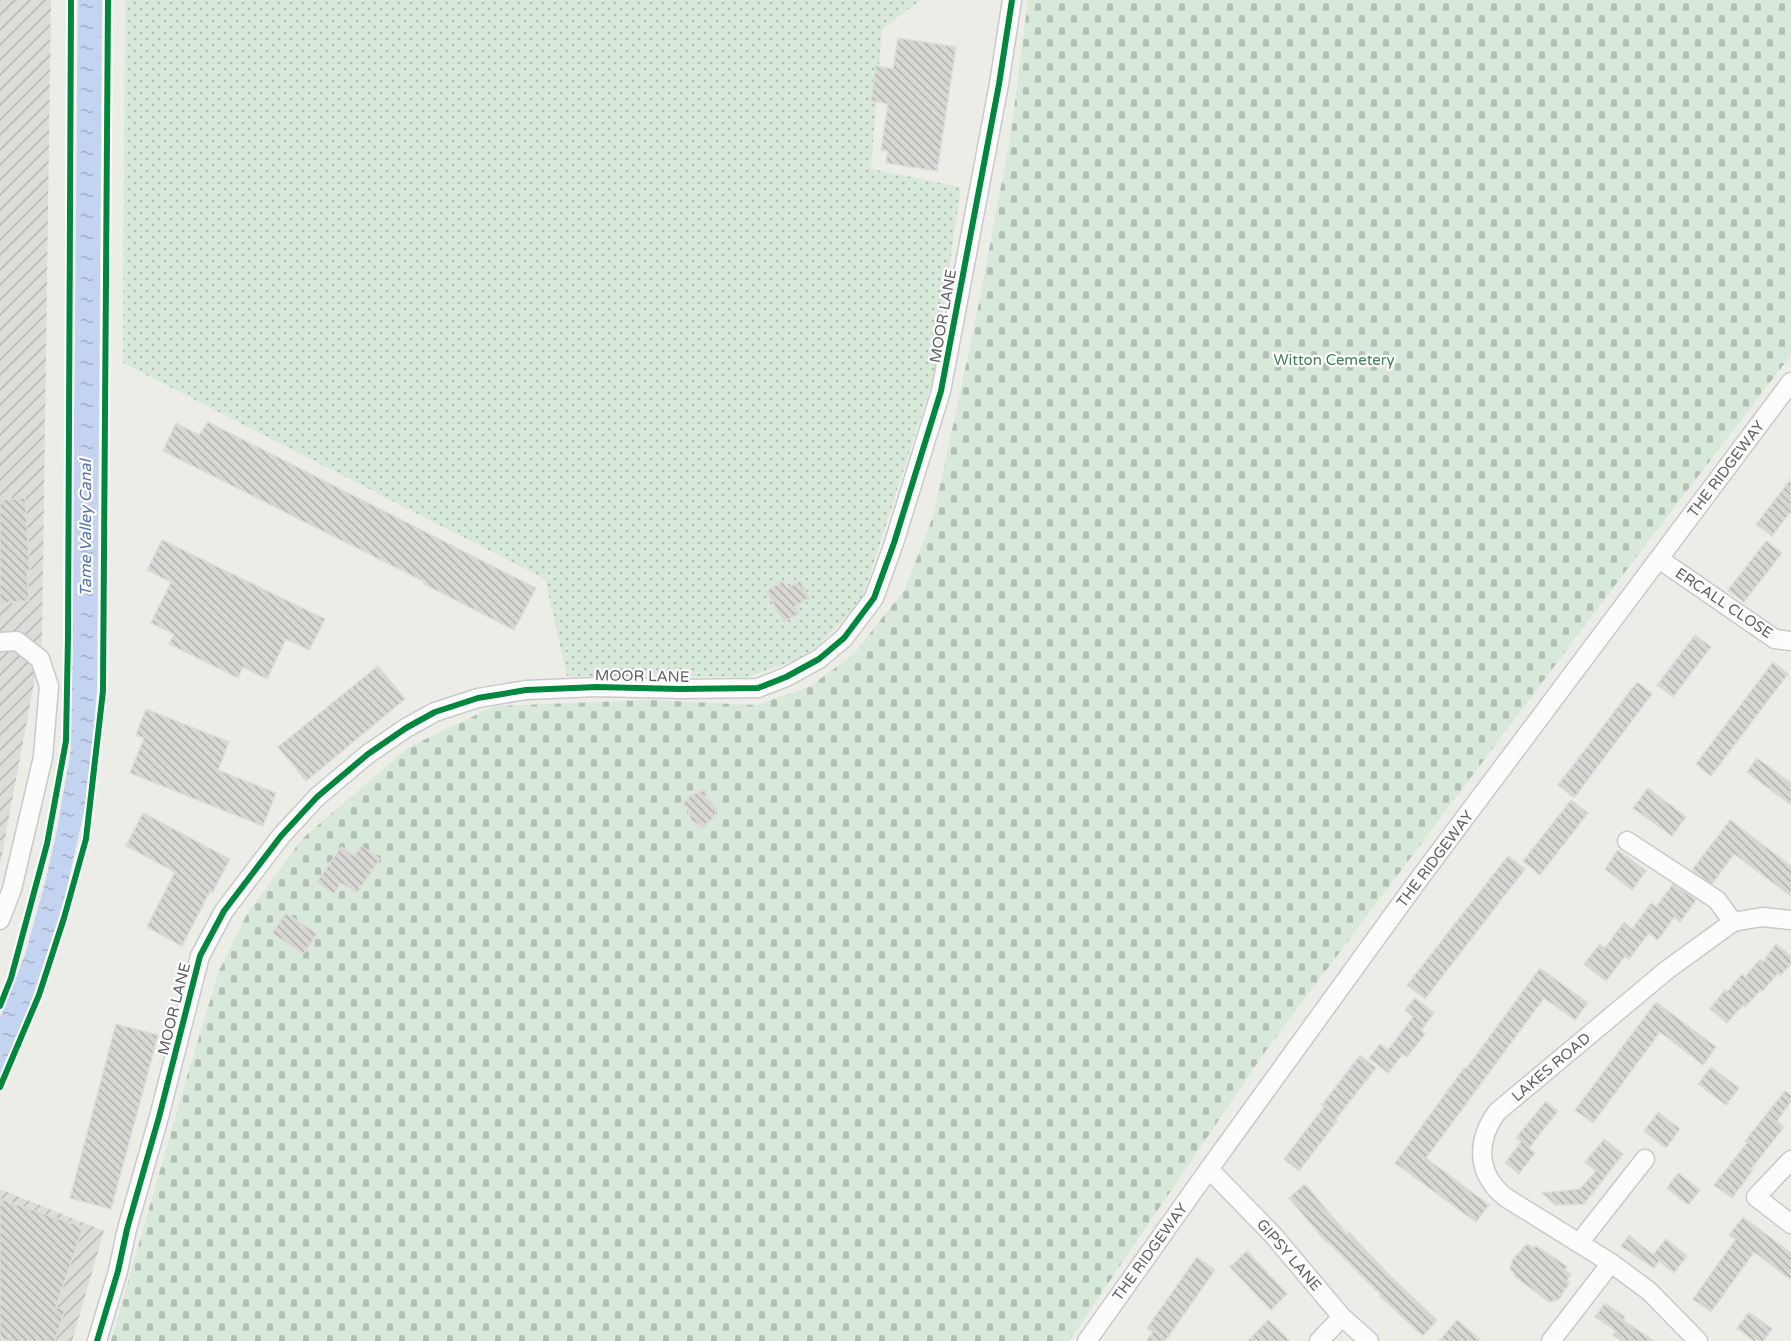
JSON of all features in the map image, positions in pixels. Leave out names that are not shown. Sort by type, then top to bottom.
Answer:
[{"type":"street","name":"MOOR LANE","points":[[97,1341],[118,1272],[127,1229],[159,1117],[200,956],[224,911],[281,836],[317,797],[368,754],[406,728],[435,712],[478,698],[526,690],[597,687],[758,688],[786,677],[819,659],[844,638],[874,597],[894,543],[941,391],[999,84],[1012,0]]},
{"type":"street","name":"THE RIDGEWAY","points":[[1087,1341],[1419,879],[1791,382]]},
{"type":"street","name":"ERCALL CLOSE","points":[[1659,560],[1775,639],[1791,641]]},
{"type":"street","points":[[0,642],[17,641],[40,659],[49,686],[43,757],[12,889],[0,920]]},
{"type":"street","points":[[1627,841],[1717,900],[1732,922]]},
{"type":"street","name":"LAKES ROAD","points":[[1698,1341],[1649,1291],[1611,1263],[1496,1190],[1484,1168],[1481,1151],[1488,1125],[1497,1112],[1667,970],[1732,922],[1761,917],[1791,920]]},
{"type":"street","points":[[1579,1243],[1645,1159]]},
{"type":"street","points":[[1791,1160],[1756,1197],[1791,1224]]},
{"type":"street","name":"GIPSY LANE","points":[[1209,1169],[1273,1235],[1342,1317],[1369,1341]]},
{"type":"street","points":[[1551,1341],[1611,1263]]},
{"type":"street","points":[[1319,1341],[1342,1317]]},
{"type":"shaded area","points":[[0,0],[51,0],[42,640],[0,865]]},
{"type":"shaded area","points":[[0,1189],[104,1231],[72,1341],[0,1341]]},
{"type":"green space","points":[[125,0],[921,0],[882,29],[871,169],[961,187],[933,379],[861,602],[807,657],[746,677],[567,676],[545,579],[123,363]]},
{"type":"green space","name":"Witton Cemetery","points":[[1028,0],[1791,0],[1791,355],[1267,1049],[1069,1341],[111,1341],[219,971],[247,914],[302,839],[409,747],[495,706],[648,700],[757,705],[809,687],[853,655],[905,589],[934,514],[978,308],[1011,133]]},
{"type":"water","name":"Tame Valley Canal","points":[[78,0],[102,0],[97,688],[84,811],[64,901],[32,999],[0,1075],[0,1018],[25,955],[45,883],[71,749]]},
{"type":"building","points":[[898,38],[956,47],[937,171],[886,163],[888,151],[881,150],[888,104],[871,101],[876,66],[893,69]]},
{"type":"building","points":[[208,422],[536,588],[514,630],[424,584],[425,582],[163,451],[176,423],[199,435]]},
{"type":"building","points":[[1791,479],[1791,511],[1772,536],[1756,524]]},
{"type":"building","points":[[25,498],[30,572],[27,572],[29,601],[0,603],[0,500]]},
{"type":"building","points":[[162,540],[325,619],[309,650],[286,639],[267,679],[243,667],[238,678],[169,644],[174,634],[151,623],[171,582],[147,570]]},
{"type":"building","points":[[1766,541],[1782,553],[1744,602],[1728,590]]},
{"type":"building","points":[[783,581],[787,588],[800,581],[809,598],[795,606],[799,614],[784,622],[766,591]]},
{"type":"building","points":[[1695,635],[1711,647],[1673,697],[1657,685]]},
{"type":"building","points":[[1773,662],[1788,674],[1711,776],[1696,764]]},
{"type":"building","points":[[378,666],[405,699],[306,781],[278,747]]},
{"type":"building","points":[[1637,682],[1652,694],[1574,798],[1558,785]]},
{"type":"building","points":[[146,709],[229,742],[218,770],[276,793],[263,826],[130,773],[144,738],[136,735]]},
{"type":"building","points":[[1757,758],[1791,783],[1791,805],[1747,772]]},
{"type":"building","points":[[1648,788],[1686,817],[1672,836],[1633,808]]},
{"type":"building","points":[[707,789],[705,798],[711,801],[716,810],[715,816],[701,826],[691,820],[687,807],[682,805],[691,795]]},
{"type":"building","points":[[1571,800],[1588,813],[1540,875],[1523,861]]},
{"type":"building","points":[[143,813],[230,859],[212,893],[210,891],[182,946],[147,927],[175,872],[126,846]]},
{"type":"building","points":[[1730,820],[1791,866],[1791,896],[1734,854],[1712,884],[1692,870]]},
{"type":"building","points":[[361,846],[380,859],[357,893],[341,883],[334,894],[317,882],[341,847],[354,856]]},
{"type":"building","points":[[1618,850],[1646,871],[1632,890],[1605,869]]},
{"type":"building","points":[[1508,856],[1525,869],[1425,999],[1407,985]]},
{"type":"building","points":[[1673,884],[1696,900],[1680,922],[1674,917],[1658,940],[1649,933],[1629,959],[1625,956],[1606,981],[1584,964],[1600,944],[1605,948],[1624,922],[1632,929],[1651,903],[1656,907]]},
{"type":"building","points":[[286,913],[317,934],[303,954],[272,933]]},
{"type":"building","points":[[1776,944],[1791,956],[1791,964],[1780,976],[1778,973],[1745,1007],[1743,1005],[1727,1023],[1710,1009],[1742,974],[1745,977],[1760,959],[1763,962]]},
{"type":"building","points":[[1540,968],[1588,1003],[1575,1020],[1544,998],[1426,1158],[1489,1205],[1476,1222],[1395,1163]]},
{"type":"building","points":[[1415,998],[1434,1013],[1421,1030],[1425,1034],[1407,1057],[1403,1054],[1388,1073],[1369,1058],[1380,1044],[1388,1050],[1413,1017],[1405,1010]]},
{"type":"building","points":[[1656,1002],[1716,1047],[1703,1065],[1660,1032],[1593,1123],[1575,1110]]},
{"type":"building","points":[[116,1024],[158,1035],[111,1209],[70,1198]]},
{"type":"building","points":[[1360,1055],[1376,1068],[1299,1171],[1284,1159]]},
{"type":"building","points":[[1711,1067],[1739,1088],[1726,1105],[1698,1084]]},
{"type":"building","points":[[1785,1091],[1791,1095],[1791,1101],[1777,1121],[1784,1127],[1751,1169],[1753,1170],[1732,1198],[1714,1185]]},
{"type":"building","points":[[1546,1101],[1558,1111],[1529,1148],[1535,1153],[1519,1174],[1505,1163],[1521,1142],[1516,1138]]},
{"type":"building","points":[[1658,1112],[1680,1129],[1666,1148],[1644,1131]]},
{"type":"building","points":[[1604,1139],[1623,1154],[1584,1204],[1556,1205],[1542,1193],[1580,1189],[1596,1171],[1585,1162]]},
{"type":"building","points":[[1678,1173],[1700,1190],[1688,1205],[1667,1188]]},
{"type":"building","points":[[1305,1184],[1347,1234],[1349,1232],[1390,1276],[1437,1320],[1423,1336],[1327,1243],[1289,1198]]},
{"type":"building","points":[[0,1199],[83,1227],[56,1307],[65,1310],[55,1341],[10,1341],[0,1338]]},
{"type":"building","points":[[1743,1217],[1791,1253],[1791,1280],[1754,1252],[1711,1312],[1693,1299],[1736,1239],[1729,1235]]},
{"type":"building","points":[[1629,1235],[1653,1255],[1666,1239],[1687,1256],[1674,1273],[1659,1261],[1654,1268],[1621,1246]]},
{"type":"building","points":[[1527,1244],[1534,1248],[1536,1246],[1567,1267],[1565,1270],[1571,1274],[1567,1281],[1570,1282],[1559,1299],[1549,1302],[1514,1276],[1515,1274],[1510,1269],[1513,1259]]},
{"type":"building","points":[[1247,1251],[1287,1294],[1271,1310],[1230,1267]]},
{"type":"building","points":[[1197,1257],[1215,1270],[1165,1341],[1146,1341],[1153,1332],[1147,1328]]},
{"type":"building","points":[[1605,1303],[1625,1317],[1623,1320],[1654,1341],[1622,1341],[1613,1335],[1616,1331],[1595,1317]]},
{"type":"building","points":[[1749,1312],[1772,1329],[1763,1341],[1754,1341],[1737,1328]]},
{"type":"building","points":[[1268,1320],[1290,1341],[1248,1341]]},
{"type":"building","points":[[1457,1320],[1468,1329],[1481,1341],[1439,1341]]},
{"type":"cycle path","points":[[0,1006],[11,978],[47,844],[66,741],[71,0]]},
{"type":"cycle path","points":[[0,1087],[39,995],[86,839],[103,691],[108,0]]},
{"type":"cycle path","points":[[97,1341],[118,1271],[127,1229],[159,1117],[200,956],[224,911],[281,836],[317,797],[368,754],[406,728],[435,712],[478,698],[526,690],[597,687],[758,688],[786,677],[819,659],[844,638],[874,598],[894,543],[941,391],[999,84],[1012,0]]}]
